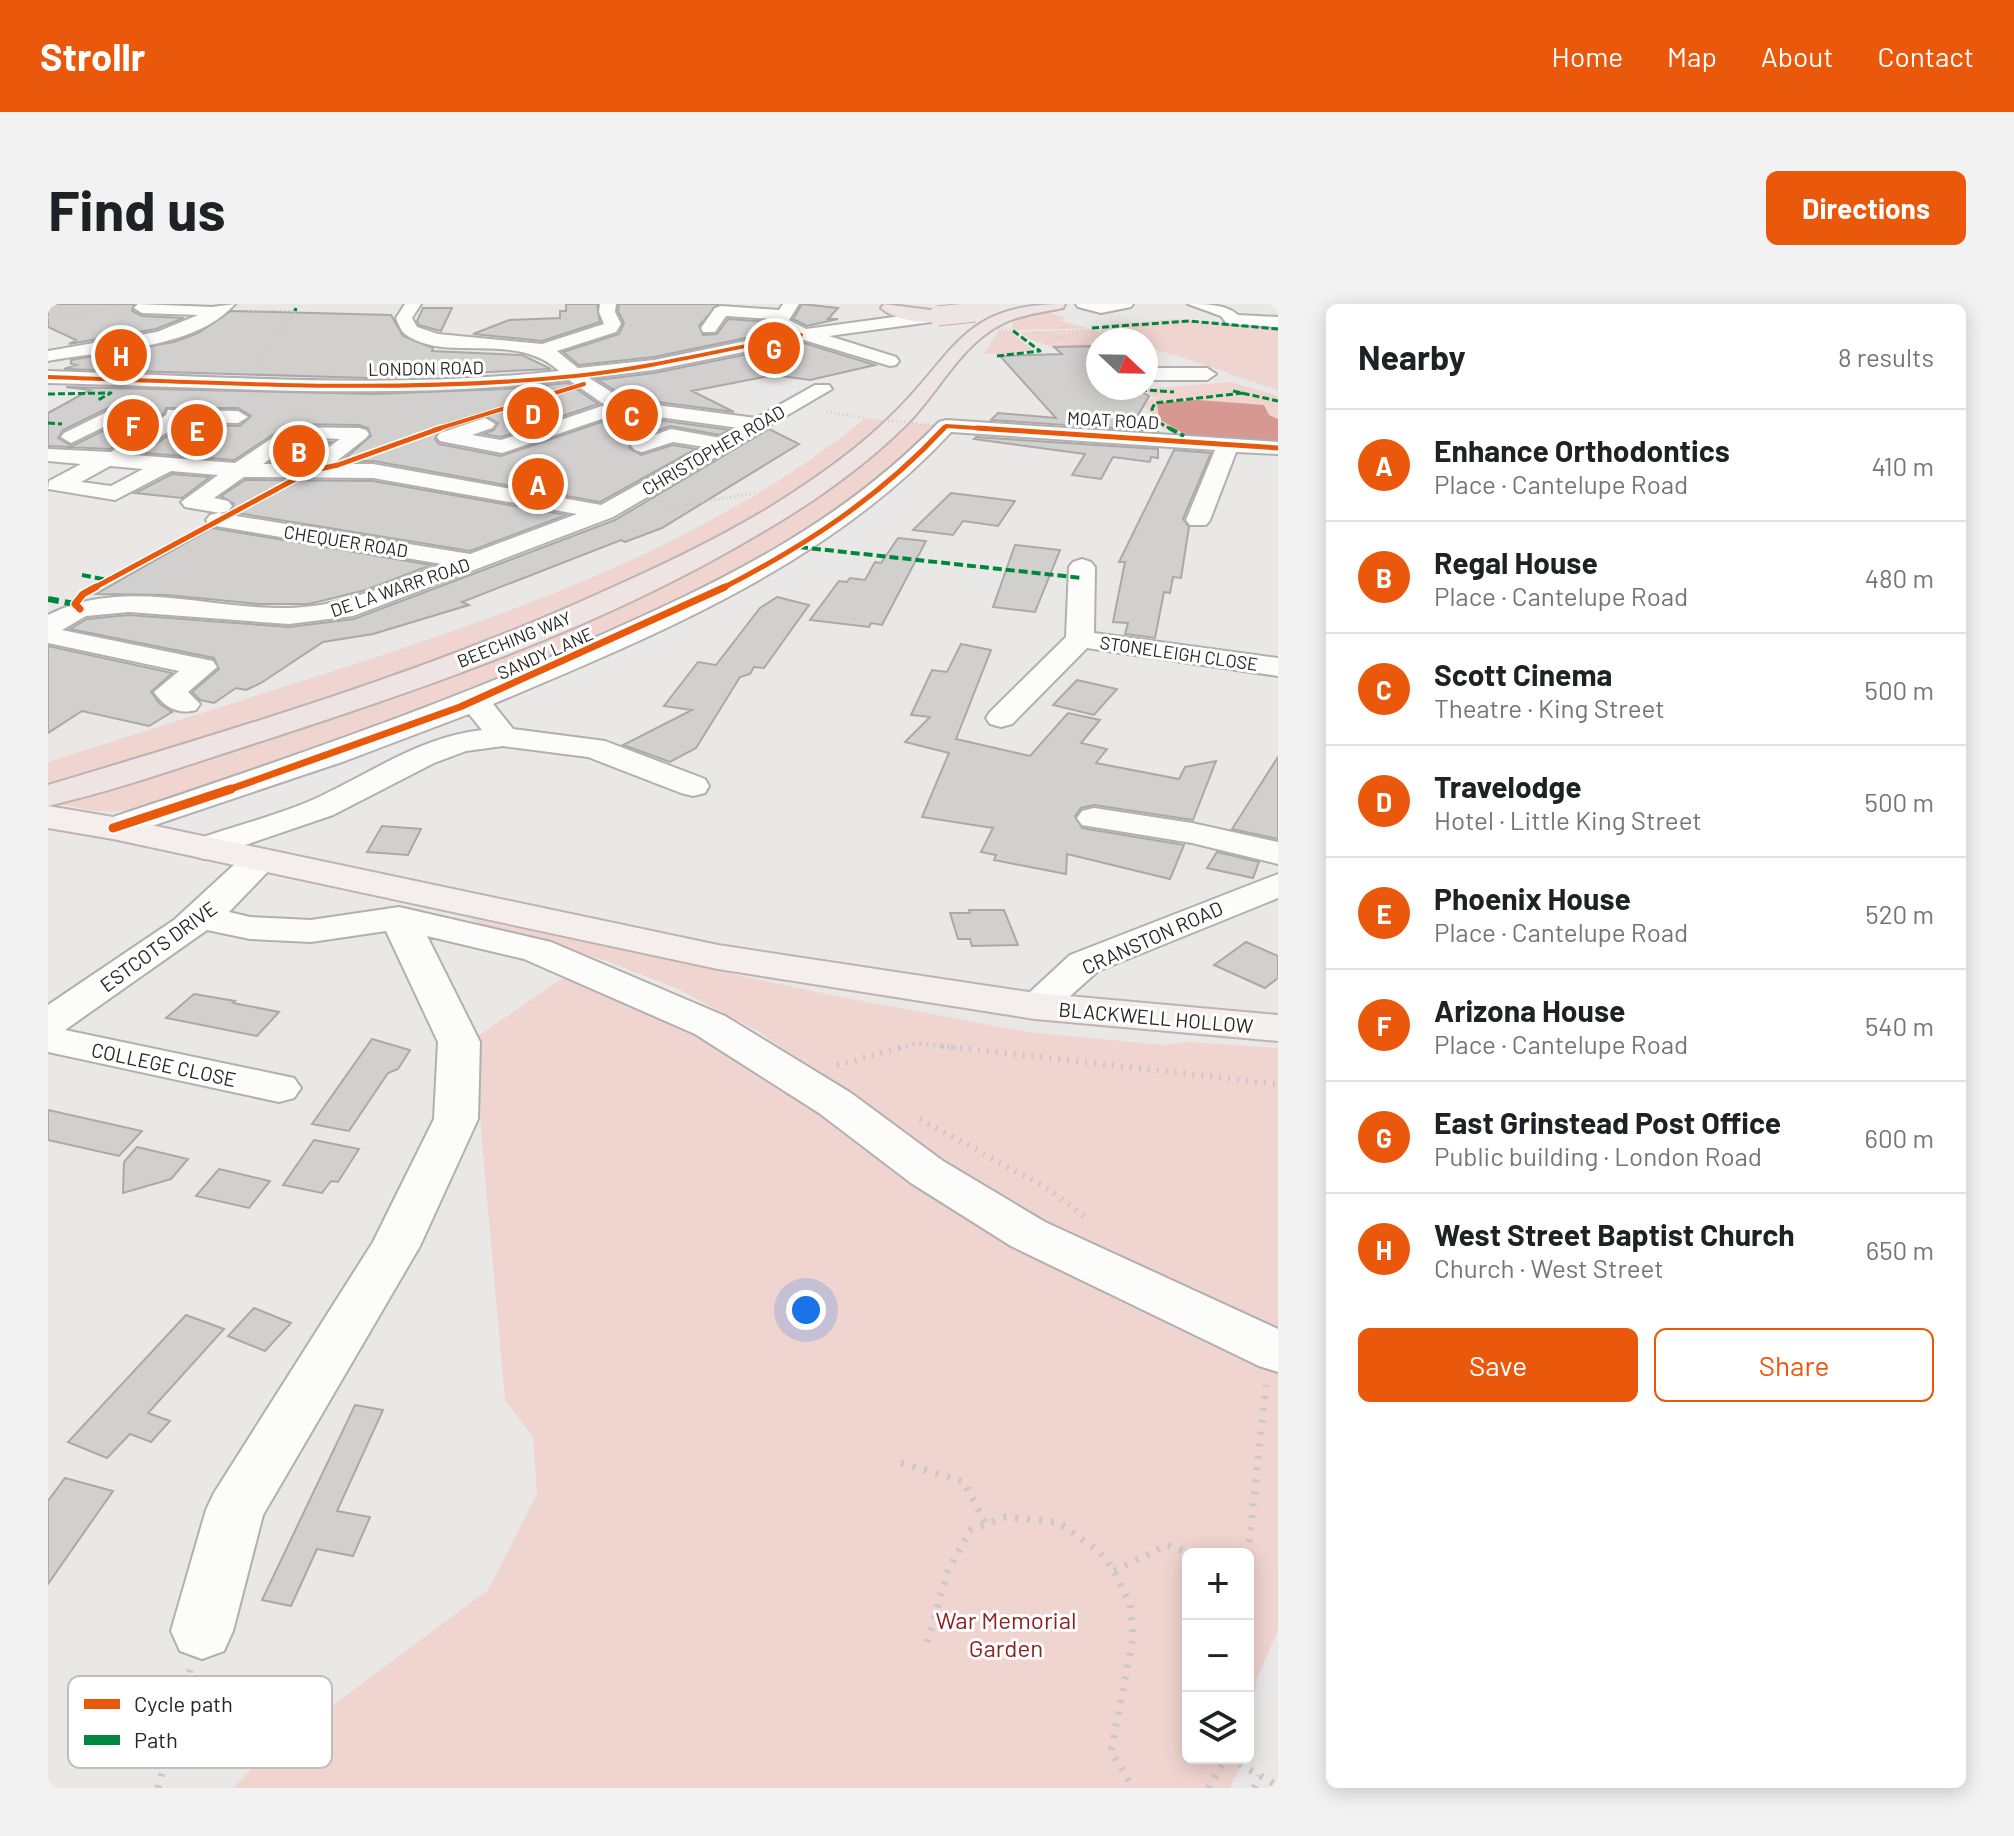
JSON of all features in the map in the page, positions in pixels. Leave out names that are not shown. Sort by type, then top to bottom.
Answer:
[{"type":"highway","name":"BEECHING WAY","points":[[928,385],[943,329],[955,304]]},
{"type":"highway","name":"LONDON ROAD","points":[[894,306],[904,314],[943,329],[975,312],[1045,304]]},
{"type":"highway","name":"BEECHING WAY","points":[[48,796],[372,693],[564,620],[660,577],[737,537],[819,486],[896,423],[961,346],[985,326],[1011,314],[1057,304]]},
{"type":"main road","name":"BLACKWELL HOLLOW","points":[[62,819],[718,957],[1035,1006],[1278,1028]]},
{"type":"street","points":[[413,304],[404,318],[406,324],[423,336],[444,341],[514,343],[548,354],[593,391],[621,406],[757,424]]},
{"type":"street","points":[[548,354],[610,328],[613,324],[607,312],[608,304]]},
{"type":"street","points":[[1084,304],[1101,308],[1125,304]]},
{"type":"street","points":[[1196,304],[1227,313],[1233,320],[1278,322]]},
{"type":"street","points":[[727,306],[723,309],[785,311]]},
{"type":"street","name":"LONDON ROAD","points":[[801,335],[894,306]]},
{"type":"street","points":[[142,308],[222,308]]},
{"type":"street","points":[[48,337],[64,356],[168,336],[201,323],[222,308]]},
{"type":"street","points":[[709,328],[721,311],[785,311]]},
{"type":"street","points":[[785,311],[780,321],[801,335],[888,365],[896,347],[892,343],[845,329]]},
{"type":"street","name":"LONDON ROAD","points":[[48,377],[398,386],[577,376],[654,365],[845,329],[943,329]]},
{"type":"street","points":[[115,381],[140,362],[153,361]]},
{"type":"street","points":[[1158,372],[1207,374]]},
{"type":"street","points":[[174,465],[115,493],[57,486],[112,458],[220,383]]},
{"type":"street","points":[[262,493],[276,483],[267,479],[293,472],[343,437],[398,386]]},
{"type":"street","name":"CHRISTOPHER ROAD","points":[[605,512],[822,389]]},
{"type":"street","points":[[485,424],[447,437],[502,447],[621,406]]},
{"type":"street","points":[[178,412],[238,417]]},
{"type":"street","points":[[48,432],[75,434],[115,414],[127,415]]},
{"type":"street","points":[[174,465],[127,496],[166,500],[232,469],[296,431],[354,425]]},
{"type":"street","name":"MOAT ROAD","points":[[940,425],[1278,448]]},
{"type":"street","name":"SANDY LANE","points":[[113,828],[390,734],[475,701],[686,607],[796,547],[879,491],[926,450],[940,425]]},
{"type":"street","points":[[642,446],[671,435],[724,444]]},
{"type":"street","points":[[1198,520],[1228,444]]},
{"type":"street","points":[[48,455],[232,469],[373,471],[605,512]]},
{"type":"street","name":"CHEQUER ROAD","points":[[232,469],[193,502],[219,513],[474,562]]},
{"type":"street","name":"DE LA WARR ROAD","points":[[48,626],[80,609],[129,604],[289,616],[344,610],[605,512]]},
{"type":"street","name":"STONELEIGH CLOSE","points":[[1001,718],[1080,639],[1082,567]]},
{"type":"street","points":[[48,635],[203,667],[169,692],[185,704]]},
{"type":"street","name":"STONELEIGH CLOSE","points":[[1080,639],[1278,667]]},
{"type":"street","points":[[48,655],[107,667]]},
{"type":"street","points":[[475,701],[503,737]]},
{"type":"street","points":[[204,848],[321,808],[423,756],[460,742],[503,737],[594,748],[693,786]]},
{"type":"street","points":[[1094,818],[1192,833],[1278,853]]},
{"type":"street","name":"ESTCOTS DRIVE","points":[[48,1023],[201,918],[240,884],[261,860]]},
{"type":"street","name":"CRANSTON ROAD","points":[[1035,1006],[1084,963],[1278,885]]},
{"type":"street","points":[[201,918],[250,928],[311,931],[399,918],[537,950],[710,1025],[835,1103],[927,1172],[1028,1234],[1274,1350]]},
{"type":"street","points":[[202,1631],[235,1510],[396,1246],[456,1119],[459,1042],[399,918]]},
{"type":"street","name":"COLLEGE CLOSE","points":[[48,1039],[279,1088]]},
{"type":"path","points":[[48,317],[110,307],[142,308]]},
{"type":"path","points":[[222,308],[297,310],[241,383]]},
{"type":"path","points":[[1046,342],[1086,330]]},
{"type":"path","points":[[791,406],[940,425]]},
{"type":"path","points":[[853,426],[864,417]]},
{"type":"path","points":[[605,512],[658,509],[755,494]]},
{"type":"path","points":[[834,1066],[917,1043],[1278,1084]]},
{"type":"path","points":[[1249,1548],[1274,1350]]},
{"type":"path","points":[[901,1463],[964,1482],[986,1525]]},
{"type":"path","points":[[927,1642],[948,1571],[970,1530],[1006,1517],[1057,1522],[1099,1551],[1114,1571],[1130,1604],[1133,1638],[1111,1751],[1133,1788]]},
{"type":"path","points":[[1114,1571],[1167,1545],[1182,1550]]},
{"type":"path","points":[[189,1676],[202,1631]]},
{"type":"path","points":[[1208,1788],[1224,1764]]},
{"type":"path","points":[[1239,1764],[1278,1786]]},
{"type":"path","points":[[158,1788],[164,1768]]},
{"type":"path","points":[[1254,1788],[1260,1776]]},
{"type":"green space","points":[[1039,310],[1064,317],[1062,321],[1086,328],[1012,330],[1012,322]]},
{"type":"green space","points":[[1174,319],[1278,327],[1278,389],[1158,350],[1158,328],[1110,328],[1104,325]]},
{"type":"green space","points":[[1086,329],[1086,346],[1054,346],[1037,342],[1020,332]]},
{"type":"green space","points":[[1000,330],[1010,331],[1032,349],[1019,354],[983,354]]},
{"type":"green space","points":[[1231,382],[1278,396],[1278,448],[1186,438],[1156,422],[1148,409],[1128,406],[1139,400],[1158,400],[1158,388]]},
{"type":"green space","points":[[866,418],[884,420],[790,492],[740,523],[636,577],[528,624],[368,684],[48,787],[48,762],[485,620],[619,566],[747,500],[808,461]]},
{"type":"green space","points":[[912,423],[932,425],[901,459],[865,491],[825,519],[783,546],[695,593],[565,653],[385,726],[169,800],[111,812],[48,802],[262,739],[403,692],[542,640],[692,571],[768,529],[841,481]]},
{"type":"green space","points":[[469,918],[841,997],[1028,1032],[1164,1045],[1187,1042],[1278,1048],[1278,1340],[1149,1282],[939,1164],[761,1033],[678,989],[604,960],[481,925]]},
{"type":"green space","name":"War Memorial Garden","points":[[563,978],[693,1035],[743,1062],[1278,1370],[1278,1630],[1257,1679],[1254,1697],[1254,1548],[1182,1548],[1182,1764],[1241,1764],[1230,1788],[233,1788],[253,1768],[332,1768],[332,1706],[488,1590],[537,1494],[533,1437],[505,1400],[481,1131],[478,1036]]},
{"type":"shaded area","points":[[1198,400],[1264,405],[1269,415],[1278,419],[1278,443],[1188,436],[1159,419],[1157,403]]},
{"type":"building","points":[[48,304],[134,304],[132,311],[142,316],[184,318],[156,329],[69,344],[76,340],[48,327]]},
{"type":"building","points":[[566,304],[597,304],[600,322],[542,341],[473,334],[509,320],[560,318],[560,311],[566,311]]},
{"type":"building","points":[[619,304],[718,304],[699,326],[703,335],[717,334],[728,319],[771,322],[779,331],[654,357],[579,365],[563,352],[619,334],[624,323],[618,311]]},
{"type":"building","points":[[802,304],[838,308],[828,319],[838,319],[807,326],[793,319]]},
{"type":"building","points":[[423,308],[452,308],[441,331],[419,325],[417,321]]},
{"type":"building","points":[[231,311],[391,315],[403,336],[433,348],[432,351],[522,355],[551,369],[368,378],[64,369],[76,365],[71,364],[71,360],[174,342],[198,333]]},
{"type":"building","points":[[804,343],[875,365],[810,380],[774,375],[692,391],[734,412],[627,398],[598,380],[654,373]]},
{"type":"building","points":[[1086,346],[1086,400],[1147,400],[1134,422],[1158,426],[1158,431],[991,420],[998,413],[1056,418],[1000,356],[1062,354],[1054,347]]},
{"type":"building","points":[[568,383],[598,404],[501,437],[484,434],[494,430],[498,423],[484,415],[439,430],[435,439],[439,444],[501,456],[622,415],[730,430],[720,435],[670,426],[634,439],[629,448],[641,455],[673,445],[696,449],[600,502],[374,461],[342,461],[371,436],[368,428],[359,425],[289,424],[234,460],[143,453],[183,425],[240,426],[251,416],[238,408],[166,408],[164,413],[110,449],[48,446],[48,413],[90,390],[66,387],[374,394]],"holes":[[[114,405],[134,408],[139,417],[134,422],[119,423],[72,446],[58,438],[63,430]]]},
{"type":"building","points":[[769,429],[799,444],[662,528],[625,542],[621,540],[462,602],[469,605],[373,634],[323,642],[261,683],[246,690],[236,688],[214,703],[200,700],[192,692],[219,669],[214,658],[70,629],[87,619],[129,615],[289,627],[354,619],[615,520]]},
{"type":"building","points":[[974,439],[1158,449],[1158,458],[1151,457],[1150,462],[1113,457],[1101,479],[1072,475],[1085,454]]},
{"type":"building","points":[[301,440],[331,442],[305,461],[272,461]]},
{"type":"building","points":[[1174,450],[1211,453],[1183,519],[1189,527],[1181,578],[1173,577],[1170,593],[1164,592],[1155,638],[1125,634],[1128,623],[1113,622],[1125,562],[1119,562]]},
{"type":"building","points":[[172,474],[210,477],[182,498],[135,493]]},
{"type":"building","points":[[245,480],[373,481],[566,515],[470,551],[231,512],[234,504],[221,496]]},
{"type":"building","points":[[951,493],[1015,501],[998,526],[963,521],[953,535],[913,530]]},
{"type":"building","points":[[212,528],[431,565],[366,590],[309,604],[96,594]]},
{"type":"building","points":[[898,538],[926,541],[882,625],[871,623],[869,627],[810,620],[839,581],[847,582],[850,578],[865,580],[875,562],[881,563]]},
{"type":"building","points":[[1015,545],[1060,550],[1035,612],[993,607]]},
{"type":"building","points":[[777,597],[809,605],[764,668],[754,667],[750,674],[740,677],[696,748],[670,762],[623,745],[692,710],[664,706],[698,662],[716,665],[760,608]]},
{"type":"building","points":[[961,644],[991,650],[956,739],[1030,756],[1068,713],[1100,720],[1081,743],[1107,749],[1096,763],[1179,779],[1185,767],[1216,761],[1193,820],[1094,805],[1081,808],[1075,816],[1082,828],[1184,845],[1170,879],[1067,854],[1066,874],[994,860],[996,855],[981,852],[993,828],[922,817],[949,753],[905,742],[930,717],[911,715],[932,670],[947,672]]},
{"type":"building","points":[[48,646],[172,673],[151,692],[160,704],[172,712],[149,726],[82,711],[48,733]]},
{"type":"building","points":[[1077,680],[1117,689],[1094,715],[1053,705]]},
{"type":"building","points":[[1278,757],[1278,839],[1232,829]]},
{"type":"building","points":[[382,826],[421,829],[408,855],[367,852]]},
{"type":"building","points":[[1217,852],[1259,862],[1253,878],[1207,868]]},
{"type":"building","points":[[969,910],[1004,910],[1018,945],[972,946],[970,939],[958,939],[950,913],[970,913]]},
{"type":"building","points":[[1246,942],[1278,956],[1278,978],[1265,988],[1214,965]]},
{"type":"building","points":[[194,994],[279,1012],[257,1036],[166,1018]]},
{"type":"building","points":[[372,1039],[410,1050],[398,1069],[388,1073],[349,1131],[312,1124]]},
{"type":"building","points":[[48,1110],[142,1131],[119,1156],[48,1140]]},
{"type":"building","points":[[314,1140],[359,1149],[338,1182],[331,1181],[322,1193],[283,1185]]},
{"type":"building","points":[[137,1147],[188,1159],[171,1179],[123,1193],[124,1162]]},
{"type":"building","points":[[219,1169],[270,1181],[249,1208],[196,1196]]},
{"type":"building","points":[[254,1308],[291,1323],[265,1351],[228,1336]]},
{"type":"building","points":[[186,1315],[224,1329],[148,1413],[170,1421],[151,1442],[130,1434],[107,1458],[68,1442]]},
{"type":"building","points":[[355,1405],[383,1410],[337,1511],[370,1517],[353,1556],[317,1549],[291,1606],[262,1600]]},
{"type":"building","points":[[65,1478],[113,1491],[48,1584],[48,1501]]},
{"type":"marked path","points":[[1092,328],[1189,321],[1278,329]]},
{"type":"marked path","points":[[997,356],[1040,351],[1012,330]]},
{"type":"marked path","points":[[1158,391],[1174,392]]},
{"type":"marked path","points":[[1233,391],[1278,401]]},
{"type":"marked path","points":[[48,394],[111,393],[96,401]]},
{"type":"marked path","points":[[1184,436],[1156,421],[1152,409],[1155,403],[1243,393]]},
{"type":"marked path","points":[[175,414],[183,407]]},
{"type":"marked path","points":[[48,423],[62,424]]},
{"type":"marked path","points":[[799,547],[1082,578]]},
{"type":"marked path","points":[[82,575],[108,580]]},
{"type":"marked path","points":[[48,599],[75,604]]},
{"type":"cycle path","points":[[48,377],[311,385],[509,381],[631,368],[801,335]]},
{"type":"cycle path","points":[[80,609],[75,604],[83,594],[310,471],[338,465],[418,435],[584,384]]},
{"type":"cycle path","points":[[113,828],[334,755],[433,718],[706,597],[837,522],[877,493],[946,426],[1278,448]]},
{"type":"place","name":"East Grinstead Post Office","points":[[774,348]]},
{"type":"place","name":"West Street Baptist Church","points":[[121,355]]},
{"type":"place","name":"Travelodge","points":[[533,413]]},
{"type":"place","name":"Scott Cinema","points":[[632,415]]},
{"type":"place","name":"Arizona House","points":[[133,425]]},
{"type":"place","name":"Phoenix House","points":[[197,430]]},
{"type":"place","name":"Regal House","points":[[299,451]]},
{"type":"place","name":"Enhance Orthodontics","points":[[538,484]]}]
